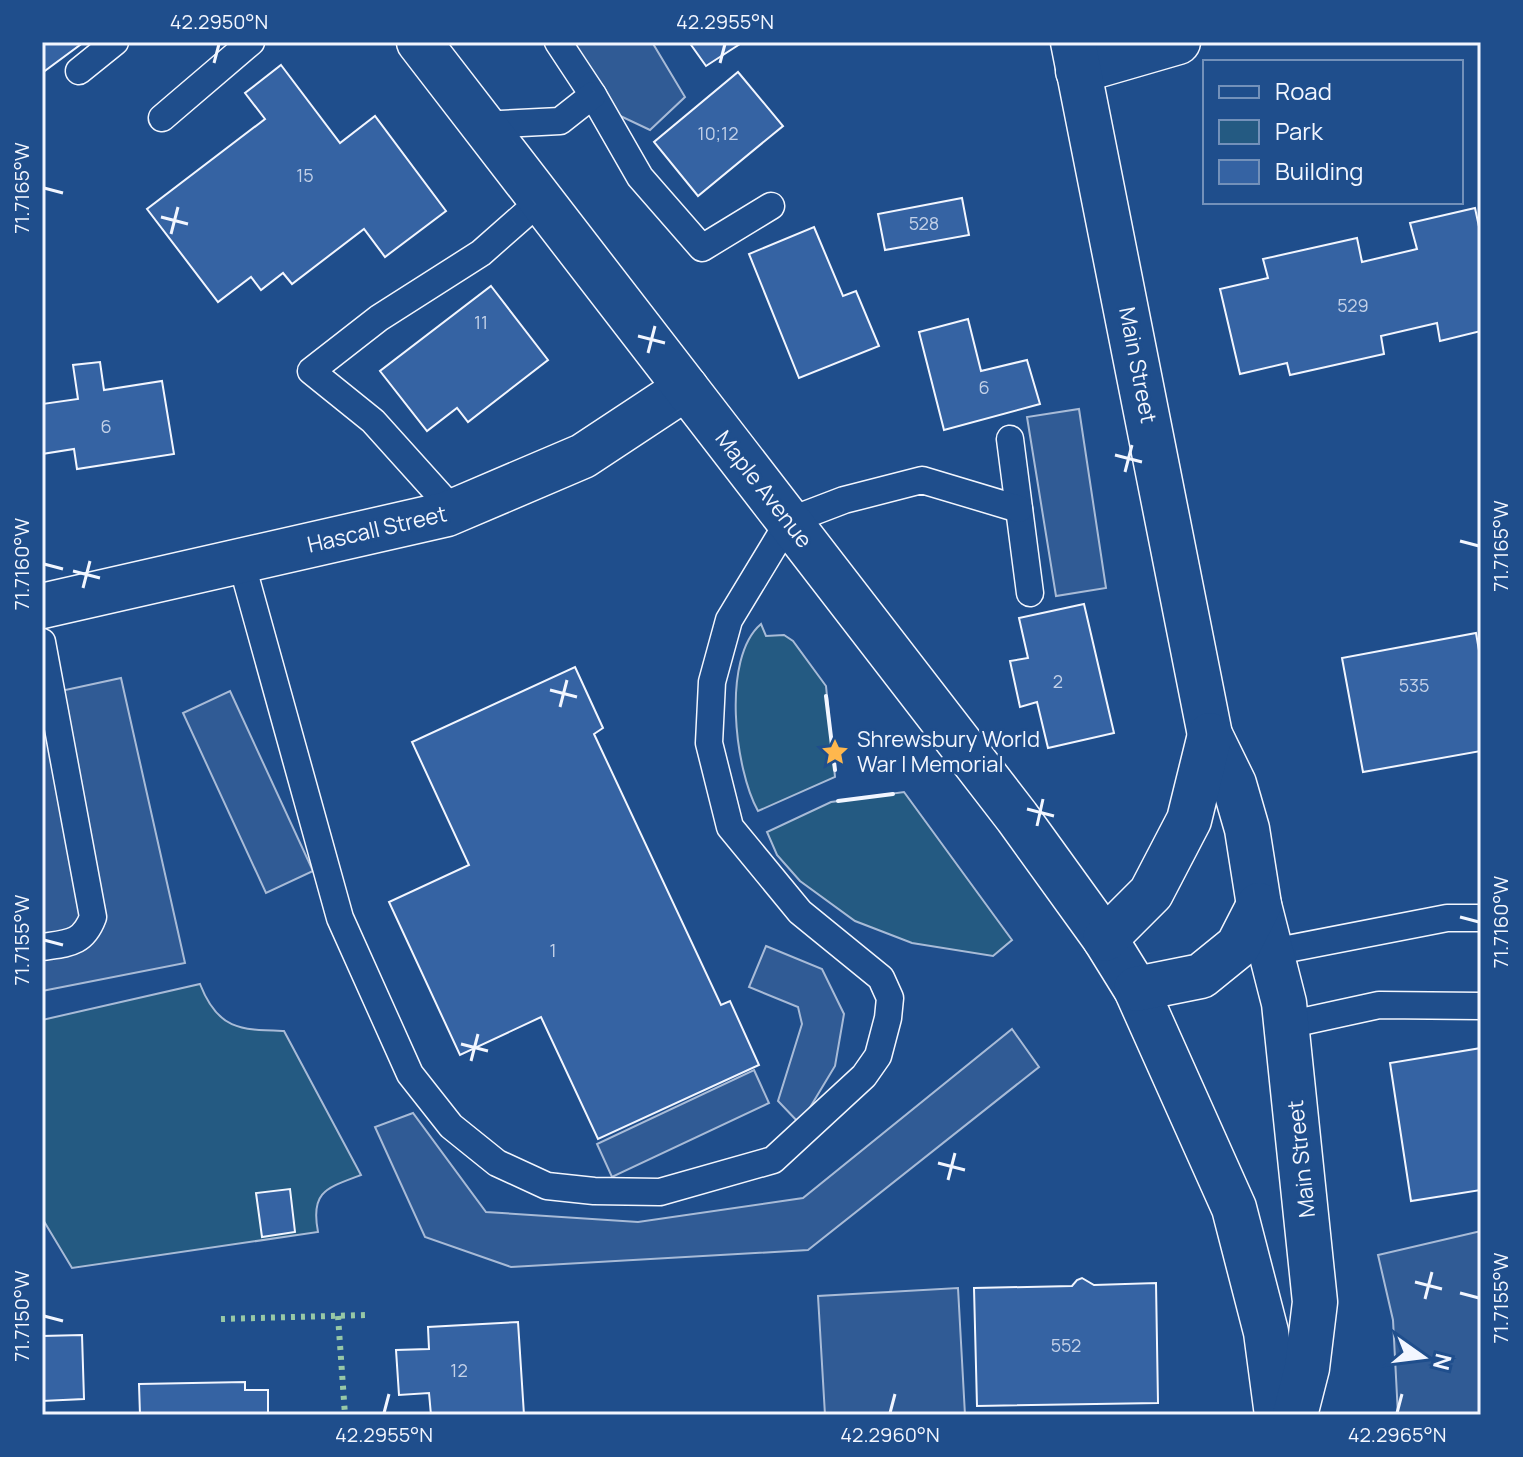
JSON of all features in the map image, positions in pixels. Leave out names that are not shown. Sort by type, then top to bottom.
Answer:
[{"type":"main road","name":"Maple Avenue","points":[[419,42],[1017,817],[1105,939]]},
{"type":"main road","points":[[1076,56],[1178,42]]},
{"type":"main road","name":"Main Street","points":[[1076,56],[1210,735],[1234,784],[1247,829],[1259,905],[1287,1025],[1315,1302],[1307,1368],[1295,1415]]},
{"type":"main road","name":"Hascall Street","points":[[42,606],[454,511],[583,456],[686,388]]},
{"type":"main road","name":"Main Street","points":[[1105,939],[1151,893],[1189,820],[1210,735]]},
{"type":"main road","points":[[1136,989],[1201,976],[1238,946],[1259,905]]},
{"type":"main road","points":[[1105,939],[1136,989],[1234,1208],[1266,1332],[1277,1415]]},
{"type":"lane","points":[[79,71],[115,42]]},
{"type":"lane","points":[[162,118],[251,42]]},
{"type":"lane","points":[[558,42],[640,177],[702,248],[771,206]]},
{"type":"lane","points":[[481,125],[560,121],[593,95]]},
{"type":"lane","points":[[454,511],[373,421],[311,371],[379,318],[481,253],[540,201]]},
{"type":"lane","points":[[1010,439],[1030,593]]},
{"type":"lane","points":[[241,561],[340,918],[410,1074],[451,1126],[497,1163],[547,1186],[594,1191],[660,1192],[773,1160],[864,1076],[878,1056],[888,1018],[890,998],[881,978],[800,912],[730,827],[709,743],[712,682],[729,620],[789,521],[844,500],[922,480],[1019,509]]},
{"type":"lane","points":[[42,642],[93,917],[87,932],[70,943],[42,947]]},
{"type":"lane","points":[[1272,952],[1447,918],[1481,918]]},
{"type":"lane","points":[[1287,1025],[1379,1005],[1481,1006]]},
{"type":"green space","points":[[761,624],[766,636],[784,635],[793,641],[826,686],[835,777],[758,811],[750,793],[738,743],[736,687],[748,640]]},
{"type":"green space","points":[[904,792],[1012,940],[993,956],[912,943],[855,921],[800,881],[777,855],[767,832],[831,802]]},
{"type":"green space","points":[[200,984],[223,1019],[243,1028],[284,1031],[361,1175],[330,1188],[319,1199],[316,1218],[318,1232],[72,1268],[42,1218],[42,1020]]},
{"type":"shaded area","points":[[545,42],[652,42],[685,97],[650,130],[580,97]]},
{"type":"shaded area","points":[[1079,409],[1106,588],[1056,596],[1027,417]]},
{"type":"shaded area","points":[[121,678],[185,963],[42,991],[42,695]]},
{"type":"shaded area","points":[[230,691],[313,871],[266,893],[183,713]]},
{"type":"shaded area","points":[[766,946],[822,969],[844,1014],[835,1066],[800,1124],[778,1101],[802,1024],[798,1007],[749,987]]},
{"type":"shaded area","points":[[1012,1029],[1039,1067],[808,1250],[511,1267],[425,1237],[375,1127],[413,1113],[486,1212],[638,1222],[803,1198]]},
{"type":"shaded area","points":[[754,1070],[769,1103],[612,1177],[597,1144]]},
{"type":"shaded area","points":[[1481,1231],[1481,1415],[1398,1415],[1393,1320],[1378,1255]]},
{"type":"shaded area","points":[[958,1288],[965,1415],[825,1415],[818,1296]]},
{"type":"building","points":[[42,42],[84,42],[42,73]]},
{"type":"building","points":[[689,42],[743,42],[706,66]]},
{"type":"building","points":[[281,65],[340,143],[375,116],[446,211],[385,257],[364,229],[292,284],[283,273],[261,290],[251,277],[218,302],[147,209],[265,119],[245,93]]},
{"type":"building","points":[[738,72],[783,126],[698,196],[654,142]]},
{"type":"building","points":[[962,198],[969,235],[885,250],[878,214]]},
{"type":"building","points":[[1475,208],[1481,236],[1481,331],[1440,341],[1437,323],[1381,336],[1384,354],[1290,375],[1287,363],[1240,374],[1220,289],[1268,278],[1263,259],[1357,238],[1362,262],[1417,249],[1410,223]]},
{"type":"building","points":[[814,227],[843,296],[856,291],[879,346],[799,378],[749,254]]},
{"type":"building","points":[[491,286],[548,360],[468,422],[457,408],[427,431],[380,371]]},
{"type":"building","points":[[968,319],[981,371],[1027,360],[1040,404],[944,430],[919,332]]},
{"type":"building","points":[[100,362],[104,390],[162,381],[174,454],[77,469],[74,449],[42,454],[42,400],[43,404],[78,399],[73,365]]},
{"type":"building","points":[[1084,604],[1114,733],[1048,748],[1037,702],[1020,707],[1010,661],[1028,658],[1019,618]]},
{"type":"building","points":[[1476,633],[1481,662],[1481,751],[1363,772],[1342,658]]},
{"type":"building","points":[[575,667],[603,728],[594,734],[721,1005],[730,1001],[759,1065],[598,1139],[541,1017],[460,1055],[389,902],[469,865],[412,742]]},
{"type":"building","points":[[1481,1048],[1481,1190],[1411,1201],[1390,1063]]},
{"type":"building","points":[[290,1189],[295,1232],[262,1237],[256,1193]]},
{"type":"building","points":[[1082,1278],[1094,1285],[1156,1283],[1158,1403],[977,1406],[974,1288],[1072,1286]]},
{"type":"building","points":[[518,1322],[524,1415],[431,1415],[429,1393],[399,1395],[396,1350],[429,1349],[428,1327]]},
{"type":"building","points":[[82,1335],[84,1399],[42,1401],[42,1336]]},
{"type":"building","points":[[245,1382],[245,1390],[268,1390],[268,1415],[140,1415],[139,1384]]},
{"type":"hedge","points":[[221,1319],[366,1315]]},
{"type":"hedge","points":[[338,1316],[345,1415]]},
{"type":"wall","points":[[826,696],[835,770]]},
{"type":"wall","points":[[838,801],[893,794]]},
{"type":"place","name":"Shrewsbury World War I Memorial","points":[[835,752]]}]
